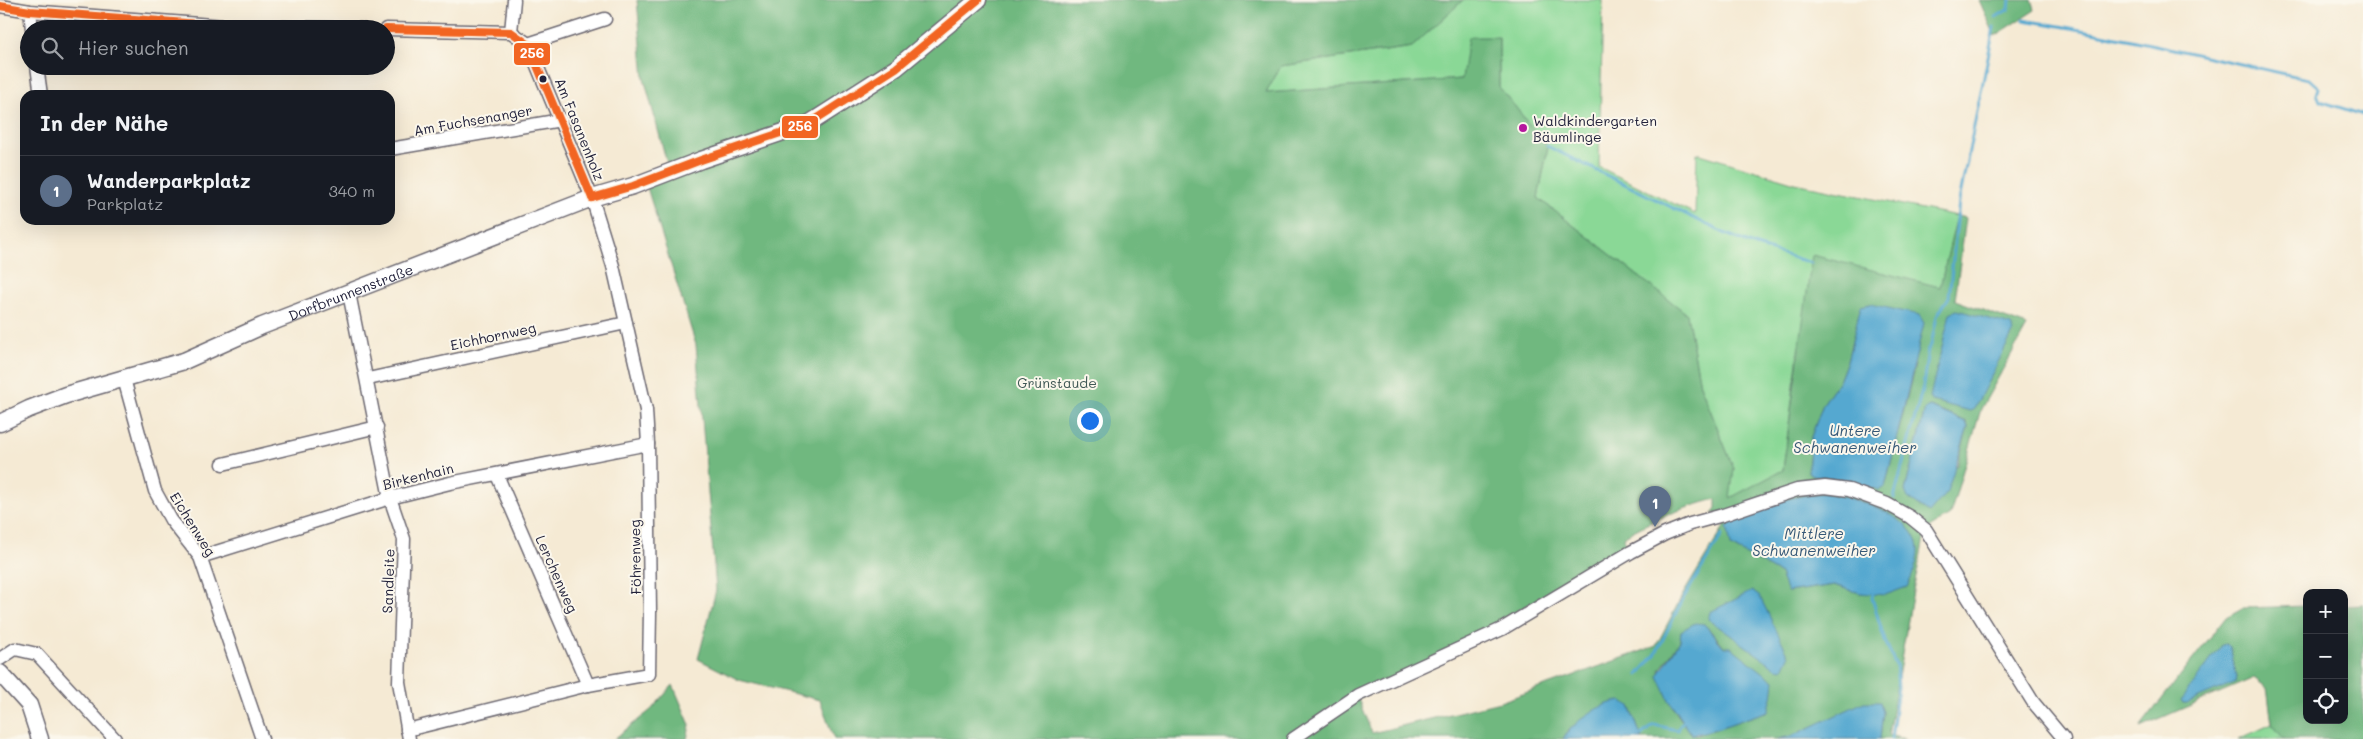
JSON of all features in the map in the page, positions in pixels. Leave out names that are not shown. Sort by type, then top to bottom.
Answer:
[{"type":"street","points":[[395,29],[512,32],[514,0]]},
{"type":"street","name":"Dorfbrunnenstraße","points":[[0,423],[29,409],[66,395],[124,380],[184,361],[262,326],[592,198],[633,186],[701,160],[810,123],[896,68],[978,0]]},
{"type":"street","points":[[0,6],[30,11],[146,20]]},
{"type":"street","points":[[30,11],[31,20]]},
{"type":"street","points":[[528,44],[605,20]]},
{"type":"street","name":"Am Fasanenholz","points":[[512,32],[528,44],[592,198]]},
{"type":"street","points":[[38,75],[40,90]]},
{"type":"street","name":"Am Fuchsenanger","points":[[395,148],[561,120]]},
{"type":"street","name":"Föhrenweg","points":[[408,735],[588,685],[649,674],[650,612],[646,410],[613,266],[592,198]]},
{"type":"street","name":"Sandleite","points":[[349,293],[368,379],[390,498],[404,539],[399,682],[408,735]]},
{"type":"street","name":"Eichhornweg","points":[[368,379],[626,323]]},
{"type":"street","name":"Eichenweg","points":[[124,380],[155,490],[171,520],[200,557],[262,739]]},
{"type":"street","points":[[223,464],[377,427]]},
{"type":"street","name":"Birkenhain","points":[[200,557],[390,498],[450,483],[648,444]]},
{"type":"street","name":"Lerchenweg","points":[[497,475],[588,685]]},
{"type":"street","points":[[1293,739],[1358,695],[1502,629],[1665,534],[1797,490],[1825,487],[1849,490],[1887,504],[1910,517],[1926,530],[2033,702],[2064,739]]},
{"type":"street","points":[[0,659],[15,649],[37,654],[115,739]]},
{"type":"street","points":[[0,673],[29,705],[40,739]]},
{"type":"green space","name":"Grünstaude","points":[[637,0],[1463,0],[1412,47],[1281,66],[1266,93],[1462,79],[1468,37],[1499,37],[1499,87],[1548,147],[1538,198],[1687,314],[1700,385],[1734,469],[1730,498],[1783,470],[1812,255],[1940,287],[1957,216],[1966,218],[1955,300],[2027,326],[1981,409],[1950,515],[1926,530],[1913,591],[1888,735],[1907,739],[1880,739],[1883,712],[1879,702],[1792,736],[1778,739],[1642,739],[1630,706],[1592,715],[1576,724],[1563,739],[834,739],[820,700],[739,680],[698,659],[716,590],[696,345],[644,178],[668,167],[644,78]],"holes":[[[1861,306],[1915,365],[1885,487],[1812,475],[1808,472],[1811,437],[1823,404],[1840,379],[1847,361]],[[1930,407],[1967,422],[1968,427],[1957,466],[1905,491],[1925,409]],[[1822,493],[1860,500],[1905,525],[1918,550],[1907,587],[1860,593],[1834,585],[1788,592],[1780,574],[1731,546],[1737,517]],[[1716,499],[1716,509],[1712,514],[1718,513],[1725,525],[1682,596],[1656,646],[1500,702],[1372,733],[1358,699],[1629,549],[1623,537],[1657,519]],[[1704,624],[1720,641],[1768,711],[1695,736],[1672,706],[1664,688],[1660,670],[1680,641],[1681,631]]]},
{"type":"green space","points":[[1463,0],[1603,0],[1599,167],[1695,214],[1697,153],[1795,183],[1957,216],[1940,287],[1798,354],[1783,470],[1729,499],[1734,469],[1700,385],[1687,314],[1538,198],[1548,147],[1499,87],[1499,37],[1462,79],[1266,93],[1281,66],[1412,47]]},
{"type":"green space","points":[[1979,0],[2032,0],[2035,10],[1995,36]]},
{"type":"green space","points":[[2363,605],[2363,739],[2284,739],[2272,724],[2267,688],[2254,678],[2140,727],[2226,617],[2242,608],[2303,606],[2303,724],[2348,724],[2348,606]],"holes":[[[2226,644],[2230,647],[2237,677],[2183,703],[2182,700],[2222,646]]]},
{"type":"green space","points":[[673,685],[690,725],[687,739],[614,739],[651,710]]},
{"type":"green space","points":[[2272,724],[2284,739],[2239,739]]},
{"type":"water","name":"Untere Schwanenweiher","points":[[1870,304],[1919,315],[1924,323],[1885,487],[1879,490],[1839,479],[1812,475],[1808,472],[1811,437],[1823,404],[1840,379],[1847,361],[1861,306]]},
{"type":"water","name":"Untere Schwanenweiher","points":[[1957,310],[2011,325],[2014,331],[1974,409],[1970,411],[1932,401],[1930,397],[1950,313]]},
{"type":"water","name":"Untere Schwanenweiher","points":[[1930,407],[1966,422],[1968,427],[1947,492],[1929,513],[1908,498],[1905,491],[1925,409]]},
{"type":"water","name":"Mittlere Schwanenweiher","points":[[1822,493],[1849,498],[1880,509],[1907,526],[1915,537],[1918,555],[1907,587],[1885,595],[1860,593],[1834,585],[1787,592],[1780,574],[1731,546],[1727,527],[1746,514],[1758,508],[1785,500]]},
{"type":"water","name":"Mittlere Schwanenweiher","points":[[1752,591],[1760,597],[1789,656],[1783,669],[1776,668],[1708,619],[1710,612]]},
{"type":"water","points":[[1695,623],[1704,624],[1724,647],[1731,647],[1774,681],[1768,711],[1716,729],[1692,735],[1669,700],[1658,676],[1680,641],[1681,631]]},
{"type":"water","points":[[2226,644],[2230,647],[2237,677],[2236,682],[2183,703],[2181,700],[2222,645]]},
{"type":"water","points":[[1621,701],[1630,706],[1642,739],[1563,739],[1573,726],[1588,714],[1605,705]]},
{"type":"water","points":[[1864,702],[1880,702],[1883,712],[1880,739],[1778,739],[1792,736]]},
{"type":"waterway","points":[[1996,17],[2009,9],[2010,0]]},
{"type":"waterway","points":[[2024,20],[2131,40],[2309,79],[2319,88],[2317,94],[2320,101],[2363,115]]},
{"type":"waterway","points":[[1894,498],[1923,386],[1928,349],[1931,345],[1937,316],[1949,297],[1959,201],[1994,27]]},
{"type":"waterway","points":[[1547,146],[1724,233],[1756,246],[1811,263]]},
{"type":"waterway","points":[[1638,675],[1655,655],[1683,599],[1722,535]]},
{"type":"waterway","points":[[1873,592],[1872,598],[1885,641],[1896,665],[1898,687],[1891,739]]},
{"type":"waterway","points":[[1641,735],[1654,725],[1677,730],[1683,722]]},
{"type":"transit line","name":"256","points":[[592,198],[633,186],[701,160],[810,123],[896,68],[978,0]]},
{"type":"transit line","name":"256","points":[[0,6],[30,11],[147,20]]},
{"type":"transit line","name":"256","points":[[395,29],[511,32],[528,44],[592,198]]},
{"type":"place","name":"Waldkindergarten Bäumlinge","points":[[1523,128]]},
{"type":"place","name":"Wanderparkplatz","points":[[1655,527]]}]
